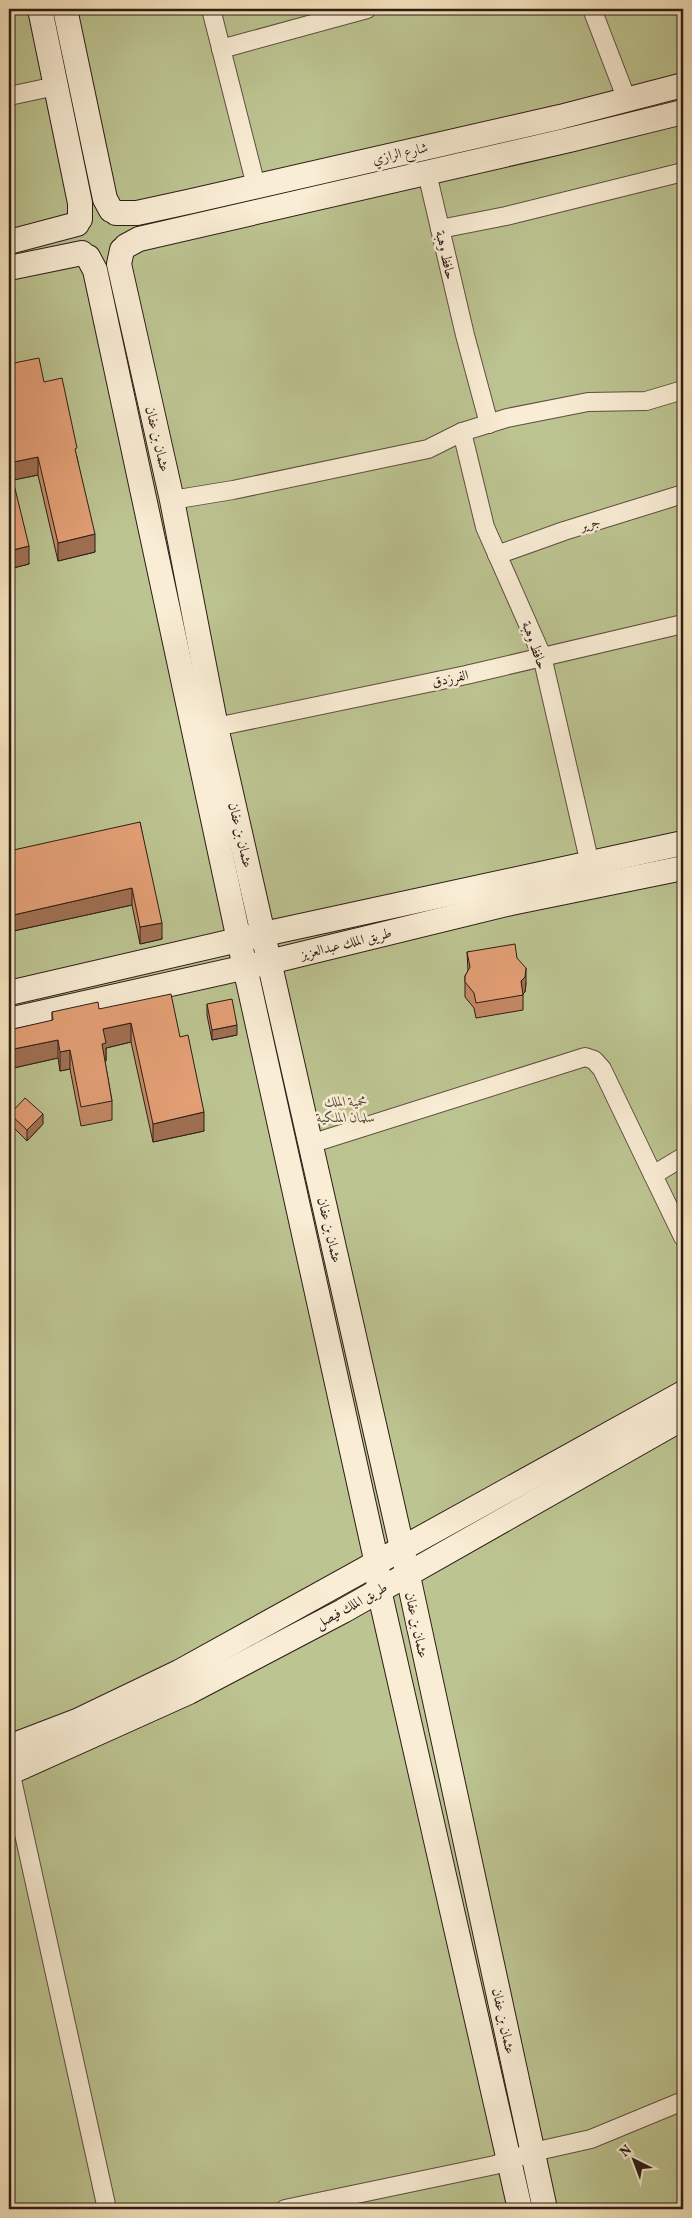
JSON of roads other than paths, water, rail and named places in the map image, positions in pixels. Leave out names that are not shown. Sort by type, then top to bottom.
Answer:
[{"type":"street","points":[[40,9],[80,202],[79,222],[75,234],[76,244],[85,255],[100,261],[111,260],[124,248],[128,236],[126,225],[104,199],[65,9]]},
{"type":"street","points":[[211,9],[256,186]]},
{"type":"street","points":[[592,9],[627,100]]},
{"type":"street","points":[[221,49],[359,10]]},
{"type":"street","name":"شارع الرازي","points":[[114,211],[137,213],[627,100],[683,85]]},
{"type":"street","points":[[9,96],[56,86]]},
{"type":"street","name":"شارع الرازي","points":[[124,248],[139,239],[683,112]]},
{"type":"street","points":[[440,229],[506,216],[683,172]]},
{"type":"street","name":"حافظ وهبة","points":[[427,173],[490,424]]},
{"type":"street","points":[[9,242],[79,222],[90,210],[100,208],[114,211]]},
{"type":"street","name":"عثمان بن عفان","points":[[124,248],[119,264],[172,500],[216,727],[402,1548],[406,1574],[545,2209]]},
{"type":"street","points":[[9,268],[85,255]]},
{"type":"street","name":"عثمان بن عفان","points":[[85,255],[95,270],[239,940],[377,1564],[379,1590],[520,2209]]},
{"type":"street","points":[[172,500],[233,490],[428,449],[462,432],[507,418],[588,402],[646,401],[683,390]]},
{"type":"street","name":"حافظ وهبة","points":[[462,432],[484,527],[542,656],[590,864]]},
{"type":"street","name":"جرير","points":[[497,555],[564,531],[683,494]]},
{"type":"street","name":"الفرزدق","points":[[216,727],[466,675],[683,624]]},
{"type":"street","name":"طريق الملك عبدالعزيز","points":[[9,993],[264,934],[683,843]]},
{"type":"street","name":"طريق الملك عبدالعزيز","points":[[9,1020],[269,962],[512,904],[683,868]]},
{"type":"street","points":[[310,1144],[585,1057],[594,1060],[602,1069],[683,1237]]},
{"type":"street","points":[[653,1176],[683,1157]]},
{"type":"street","name":"طريق الملك فيصل","points":[[9,1747],[77,1721],[179,1672],[683,1393]]},
{"type":"street","name":"طريق الملك فيصل","points":[[9,1770],[189,1692],[379,1590],[683,1418]]},
{"type":"street","points":[[9,1770],[107,2209]]},
{"type":"street","points":[[284,2209],[364,2201],[495,2165],[532,2152],[591,2139],[683,2101]]},
{"type":"park label","name":"محمية الملك سلمان الملكية","points":[[346,1110]]}]
